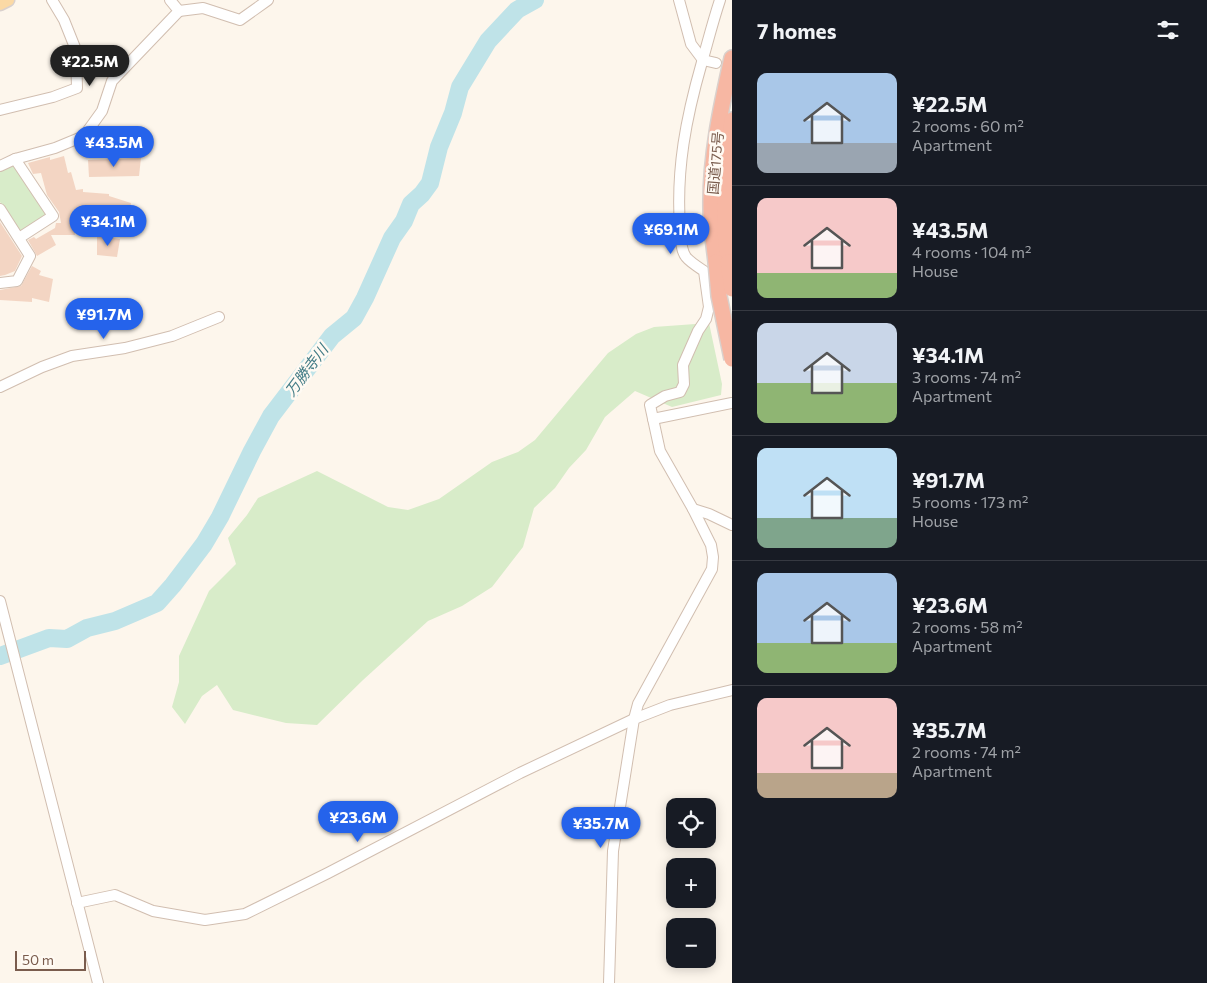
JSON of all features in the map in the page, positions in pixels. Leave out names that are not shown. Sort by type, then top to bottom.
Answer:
[{"type":"highway","name":"国道175号","points":[[732,58],[713,161],[711,209],[720,266],[732,289]]},
{"type":"highway","name":"国道175号","points":[[732,120],[724,207],[725,239],[720,266],[719,296],[732,358]]},
{"type":"main road","points":[[0,4],[8,0]]},
{"type":"street","points":[[0,110],[53,97],[77,88],[76,50],[64,20],[52,0]]},
{"type":"street","points":[[170,0],[179,11]]},
{"type":"street","points":[[0,166],[55,148],[84,136],[102,111],[112,81],[179,11],[203,8],[240,20],[268,0]]},
{"type":"street","points":[[679,0],[691,44],[703,60],[716,64]]},
{"type":"street","points":[[609,983],[613,852],[634,719],[638,704],[712,569],[711,545],[660,451],[650,405],[665,396],[680,392],[684,384],[683,365],[698,331],[706,319],[720,266],[686,257],[682,248],[680,213],[684,133],[692,94],[720,0]]},
{"type":"street","points":[[15,160],[53,216],[19,238]]},
{"type":"street","points":[[0,209],[30,256],[17,281],[0,283]]},
{"type":"street","points":[[0,387],[42,367],[72,356],[112,351],[146,343],[172,336],[219,318]]},
{"type":"street","points":[[652,418],[732,403]]},
{"type":"street","points":[[693,509],[732,525]]},
{"type":"street","points":[[0,601],[98,983]]},
{"type":"street","points":[[77,903],[115,895],[153,911],[206,920],[244,914],[328,873],[520,773],[634,719],[670,705],[732,690]]},
{"type":"green space","points":[[13,164],[49,215],[19,232],[0,202],[0,171]]},
{"type":"green space","points":[[709,323],[722,384],[721,395],[672,407],[635,391],[605,417],[586,450],[569,468],[555,488],[534,508],[523,547],[492,587],[462,606],[428,621],[317,725],[286,723],[233,710],[217,685],[202,696],[185,724],[172,707],[179,682],[179,656],[209,591],[236,564],[228,538],[258,498],[317,471],[388,507],[408,510],[439,499],[492,462],[518,452],[535,440],[608,353],[636,334],[654,327]]},
{"type":"building","points":[[64,156],[68,173],[71,172],[76,190],[83,189],[83,192],[109,194],[109,196],[131,203],[128,215],[73,210],[75,235],[51,235],[56,245],[37,256],[28,240],[34,237],[36,239],[55,228],[56,223],[61,223],[59,212],[47,195],[41,173],[33,174],[28,163],[50,157],[50,160]]},
{"type":"building","points":[[141,158],[139,176],[89,177],[88,160]]},
{"type":"building","points":[[0,222],[22,256],[15,271],[0,276]]},
{"type":"building","points":[[97,236],[120,239],[117,257],[97,255]]},
{"type":"building","points":[[32,266],[41,271],[39,275],[53,279],[49,302],[32,298],[32,302],[0,300],[0,290],[21,286]]},
{"type":"waterway","name":"万勝寺川","points":[[0,656],[49,638],[67,639],[87,628],[115,621],[157,603],[173,585],[204,544],[220,517],[271,416],[332,336],[354,318],[392,238],[404,221],[411,204],[430,183],[439,147],[453,113],[460,87],[488,41],[517,10],[535,0]]}]
